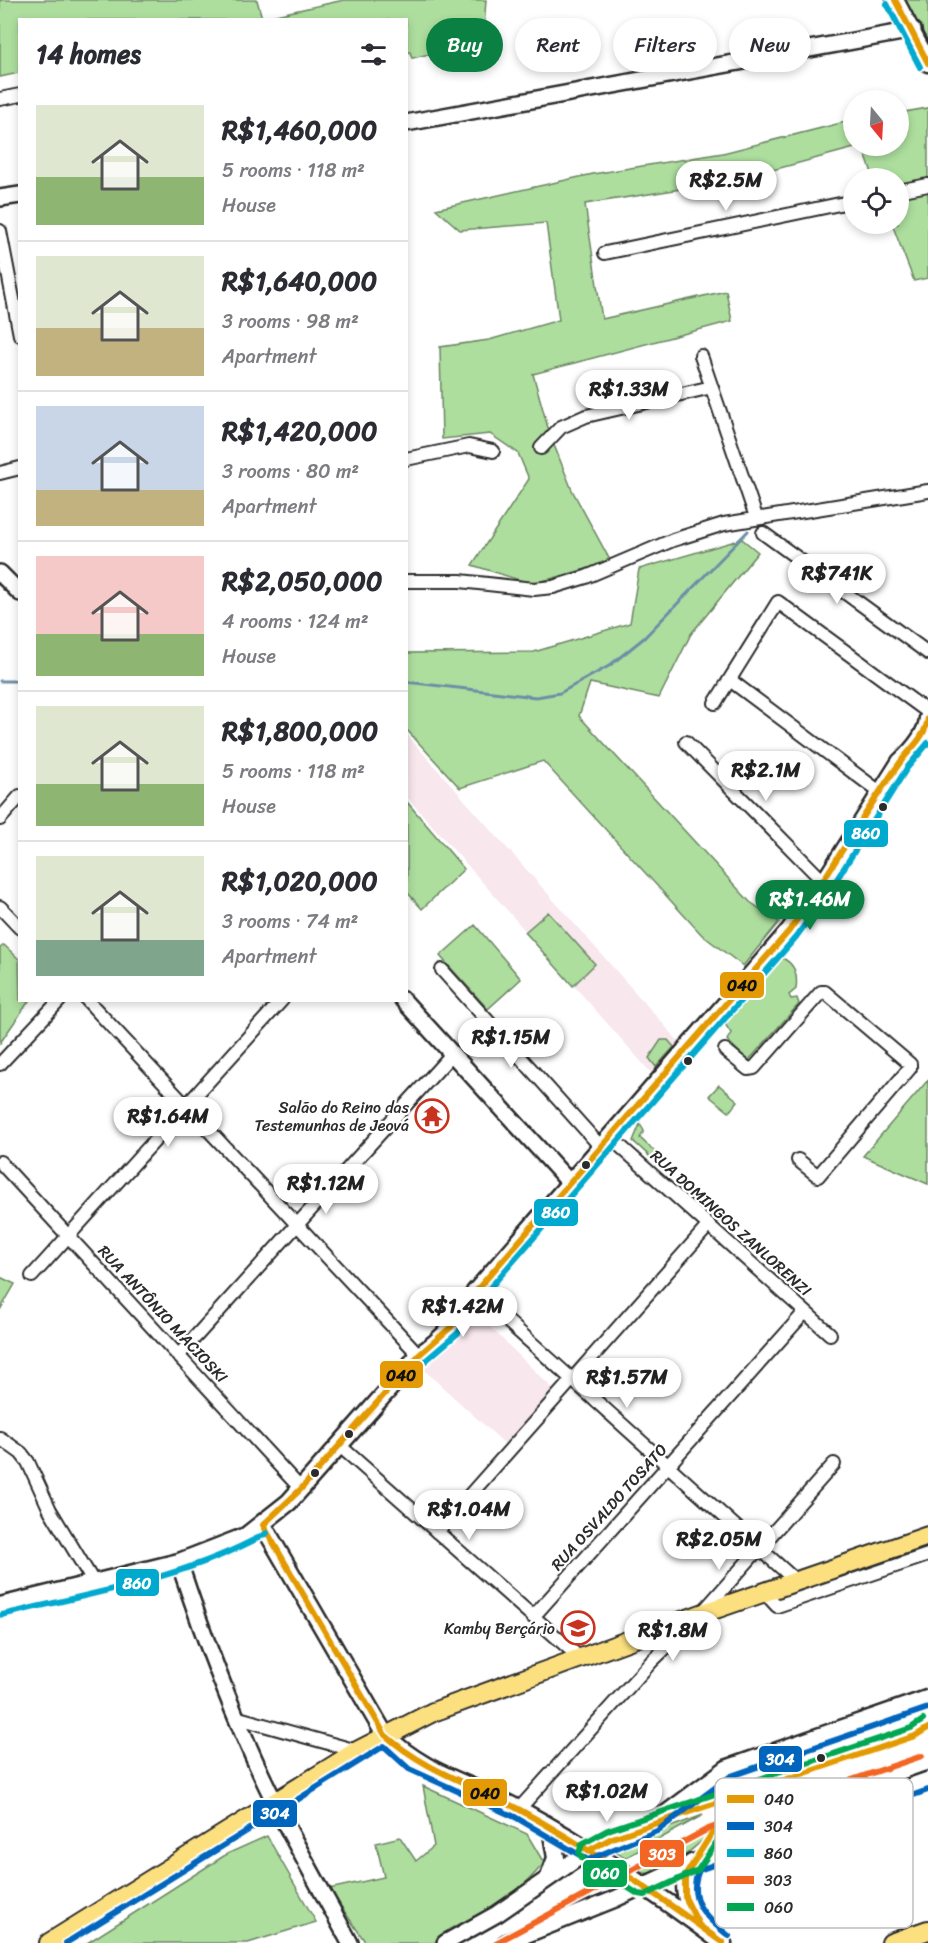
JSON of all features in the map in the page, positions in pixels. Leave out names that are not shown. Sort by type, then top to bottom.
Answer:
[{"type":"main road","points":[[896,0],[928,63]]},
{"type":"main road","points":[[900,762],[901,749],[918,720],[928,712]]},
{"type":"main road","points":[[0,1606],[179,1562],[231,1543],[263,1525],[301,1489],[419,1354],[431,1347],[466,1310],[475,1292],[767,958],[824,882],[900,762],[911,752],[927,725],[928,718]]},
{"type":"main road","points":[[263,1525],[385,1736],[402,1753],[430,1771],[519,1809],[643,1886],[723,1943]]},
{"type":"main road","points":[[50,1943],[357,1751],[458,1702],[701,1614],[928,1536]]},
{"type":"main road","points":[[549,1878],[556,1858],[551,1828]]},
{"type":"main road","points":[[692,1863],[684,1885],[688,1906],[699,1925]]},
{"type":"main road","points":[[891,1943],[928,1929]]},
{"type":"street","points":[[408,123],[913,30]]},
{"type":"street","points":[[0,99],[18,95]]},
{"type":"street","points":[[909,189],[928,185]]},
{"type":"street","points":[[0,198],[18,195]]},
{"type":"street","points":[[605,253],[843,203]]},
{"type":"street","points":[[0,231],[17,310]]},
{"type":"street","points":[[701,356],[756,518]]},
{"type":"street","points":[[541,448],[561,427],[586,416],[712,387]]},
{"type":"street","points":[[408,459],[469,446],[493,451]]},
{"type":"street","points":[[0,473],[18,468]]},
{"type":"street","points":[[408,581],[460,581],[534,589],[553,587],[586,577],[691,534],[756,518],[928,491]]},
{"type":"street","points":[[763,533],[928,653]]},
{"type":"street","points":[[0,573],[18,591]]},
{"type":"street","points":[[715,703],[778,602],[928,712]]},
{"type":"street","points":[[730,680],[880,793]]},
{"type":"street","points":[[686,742],[824,882]]},
{"type":"street","points":[[0,819],[18,798]]},
{"type":"street","points":[[0,907],[18,926]]},
{"type":"street","name":"RUA DOMINGOS ZANLORENZI","points":[[442,970],[606,1142],[709,1225],[830,1335]]},
{"type":"street","points":[[725,1050],[748,1069],[754,1068],[821,992],[825,992],[910,1064],[910,1068],[818,1176],[798,1160]]},
{"type":"street","points":[[0,1064],[58,1002]]},
{"type":"street","points":[[89,1002],[419,1354]]},
{"type":"street","points":[[32,1276],[280,1002]]},
{"type":"street","points":[[405,1002],[570,1183]]},
{"type":"street","points":[[178,1356],[452,1054]]},
{"type":"street","name":"RUA ANTÔNIO MACIOSKI","points":[[0,1162],[301,1489]]},
{"type":"street","points":[[437,1532],[709,1225]]},
{"type":"street","points":[[475,1292],[796,1581]]},
{"type":"street","name":"RUA OSVALDO TOSATO","points":[[533,1617],[805,1312]]},
{"type":"street","points":[[0,1438],[21,1453],[28,1462],[50,1510],[94,1583]]},
{"type":"street","points":[[339,1446],[580,1658]]},
{"type":"street","points":[[519,1809],[652,1661],[701,1614],[834,1464]]},
{"type":"street","points":[[764,1592],[777,1606],[928,1555]]},
{"type":"street","points":[[179,1562],[206,1644],[274,1803],[350,1943]]},
{"type":"street","points":[[445,1943],[497,1914],[588,1851],[653,1823],[727,1768],[928,1698]]},
{"type":"street","points":[[236,1717],[357,1751]]},
{"type":"street","points":[[913,1785],[928,1780]]},
{"type":"street","points":[[505,1943],[715,1855]]},
{"type":"shaded area","points":[[408,736],[681,1044],[653,1075],[408,798]]},
{"type":"shaded area","points":[[477,1314],[553,1389],[506,1445],[424,1370]]},
{"type":"green space","points":[[0,0],[257,0],[262,18],[18,18],[18,73],[0,77]]},
{"type":"green space","points":[[344,0],[486,0],[485,18],[426,18],[426,55],[412,58],[408,52],[408,18],[262,18]]},
{"type":"green space","points":[[901,0],[928,0],[928,51]]},
{"type":"green space","points":[[928,108],[928,278],[914,281],[896,234],[909,234],[909,168],[870,168],[866,156],[909,156],[909,111]]},
{"type":"green space","points":[[843,123],[843,151],[732,181],[585,204],[602,319],[726,291],[732,321],[533,374],[550,435],[572,490],[611,562],[532,584],[472,565],[529,479],[518,453],[490,434],[442,439],[440,347],[489,340],[559,320],[546,223],[460,230],[436,209],[593,174],[723,153]]},
{"type":"green space","points":[[742,539],[758,552],[691,634],[659,698],[590,683],[579,716],[750,902],[779,922],[743,966],[702,935],[543,761],[460,788],[408,731],[408,653],[534,652],[630,623],[639,569]]},
{"type":"green space","points":[[408,803],[464,869],[422,909],[408,893]]},
{"type":"green space","points":[[548,912],[595,964],[573,986],[525,932]]},
{"type":"green space","points":[[475,925],[521,979],[488,1009],[440,956]]},
{"type":"green space","points":[[4,945],[18,958],[18,1002],[28,1002],[0,1043],[0,948]]},
{"type":"green space","points":[[780,957],[789,962],[794,970],[796,989],[789,995],[791,999],[797,998],[799,1004],[748,1061],[727,1040],[731,1033],[725,1024]]},
{"type":"green space","points":[[661,1040],[668,1040],[674,1047],[656,1067],[649,1058]]},
{"type":"green space","points":[[928,1080],[928,1184],[863,1156]]},
{"type":"green space","points":[[719,1085],[738,1101],[729,1112],[709,1096]]},
{"type":"green space","points":[[640,1124],[644,1131],[640,1138],[663,1159],[656,1162],[633,1141]]},
{"type":"green space","points":[[0,1277],[15,1284],[0,1310]]},
{"type":"green space","points":[[423,1786],[527,1834],[544,1863],[523,1885],[494,1909],[448,1939],[436,1943],[366,1943],[329,1889],[384,1877],[376,1843],[400,1837],[416,1861],[434,1846]]},
{"type":"green space","points":[[703,1815],[625,1858],[611,1849]]},
{"type":"green space","points":[[707,1825],[710,1831],[708,1836],[676,1863],[658,1872],[638,1872]]},
{"type":"green space","points":[[267,1836],[316,1922],[248,1943],[87,1943],[227,1854]]},
{"type":"waterway","points":[[408,682],[536,697],[560,693],[609,666],[644,638],[748,531]]},
{"type":"waterway","points":[[0,681],[18,681]]},
{"type":"transit line","name":"040","points":[[895,0],[928,63]]},
{"type":"transit line","name":"860","points":[[887,4],[920,67]]},
{"type":"transit line","name":"040","points":[[723,1943],[649,1890],[573,1840],[503,1801],[433,1768],[400,1748],[385,1735],[263,1525],[301,1489],[419,1355],[451,1327],[475,1292],[789,931],[885,784],[924,732],[928,718]]},
{"type":"transit line","name":"860","points":[[424,1362],[458,1333],[482,1297],[796,937],[832,887],[907,768],[928,743]]},
{"type":"transit line","name":"860","points":[[2,1615],[172,1573],[236,1549],[267,1533]]},
{"type":"transit line","name":"304","points":[[728,1778],[928,1708]]},
{"type":"transit line","name":"060","points":[[762,1778],[911,1728],[923,1720]]},
{"type":"transit line","name":"040","points":[[790,1778],[915,1736],[928,1728]]},
{"type":"transit line","name":"304","points":[[66,1943],[384,1746],[409,1769],[515,1817],[588,1860],[657,1831],[715,1788]]},
{"type":"transit line","name":"303","points":[[858,1778],[922,1756]]},
{"type":"transit line","name":"304","points":[[913,1795],[928,1790]]},
{"type":"transit line","name":"060","points":[[715,1794],[608,1830],[582,1844],[579,1853],[583,1859],[638,1894],[645,1895],[698,1870],[715,1844]]},
{"type":"transit line","name":"040","points":[[588,1851],[612,1838],[715,1803]]},
{"type":"transit line","name":"303","points":[[496,1943],[715,1827]]},
{"type":"transit line","name":"040","points":[[699,1925],[685,1897],[685,1876],[715,1828]]},
{"type":"transit line","name":"304","points":[[715,1864],[699,1870],[695,1890],[700,1908],[715,1924]]},
{"type":"transit line","name":"304","points":[[720,1928],[729,1936]]},
{"type":"place","name":"Salão do Reino das Testemunhas de Jeová","points":[[432,1116]]},
{"type":"place","name":"Kamby Berçário","points":[[578,1628]]}]
